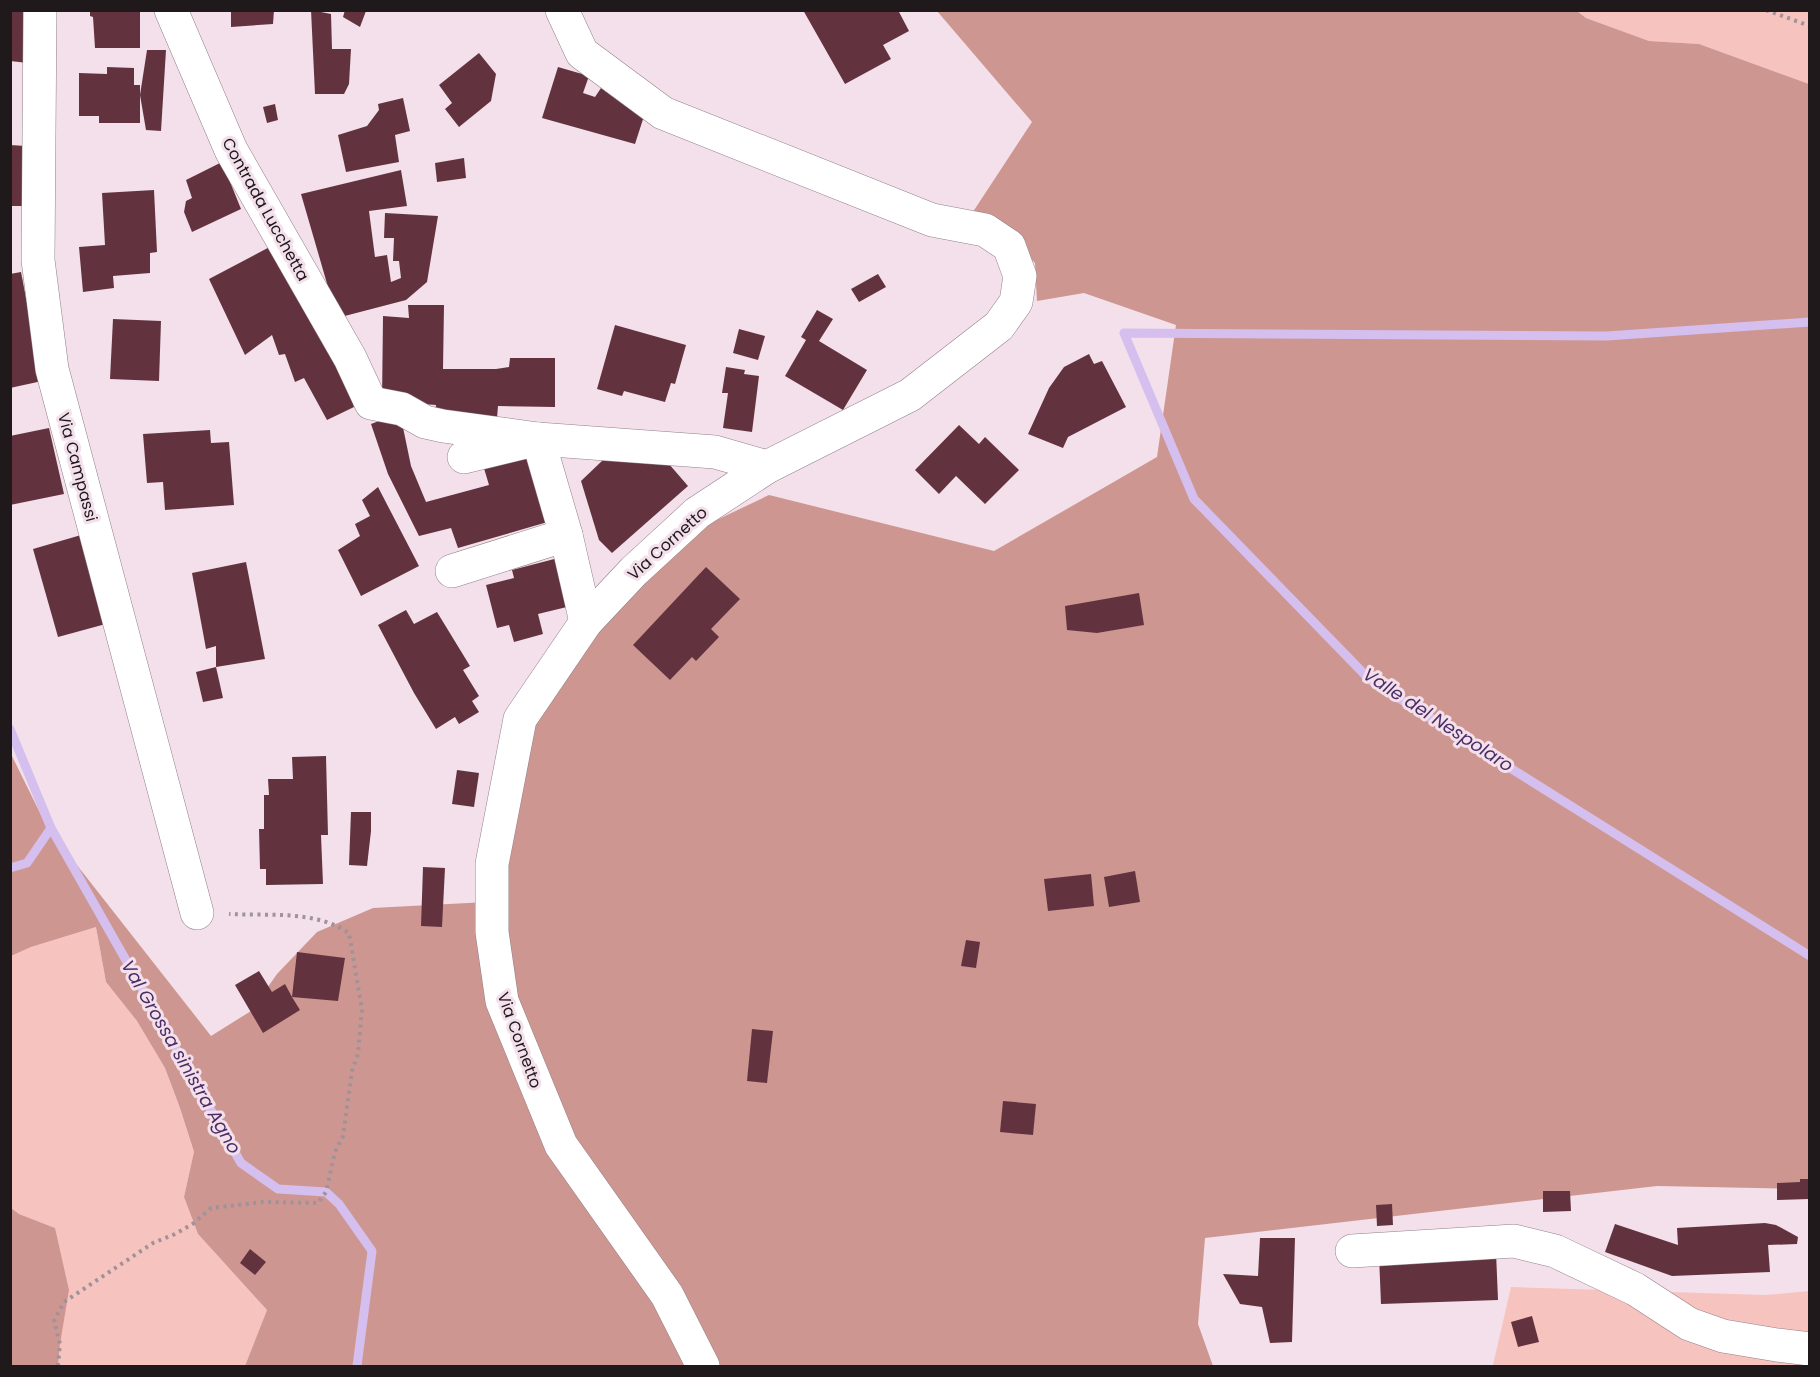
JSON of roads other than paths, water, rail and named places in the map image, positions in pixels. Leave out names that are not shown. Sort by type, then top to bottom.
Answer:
[{"type":"street","name":"Via Campassi","points":[[40,10],[38,260],[52,369],[197,913]]},
{"type":"street","name":"Contrada Lucchetta","points":[[171,10],[231,150],[350,358],[371,403],[402,409],[425,422],[538,439]]},
{"type":"street","name":"Via Cornetto","points":[[562,10],[582,53],[663,112],[932,219],[985,230],[1009,246],[1020,276],[1016,302],[999,326],[910,395],[767,467],[697,513],[634,571],[586,622],[520,718],[492,864],[492,932],[502,1001],[561,1145],[667,1295],[703,1366]]},
{"type":"street","points":[[538,439],[566,535],[586,622]]},
{"type":"street","points":[[464,457],[538,439],[715,452],[767,467]]},
{"type":"street","points":[[452,571],[566,535]]},
{"type":"street","points":[[1352,1251],[1514,1241],[1555,1251],[1635,1289],[1689,1324],[1723,1336],[1777,1346],[1809,1349]]},
{"type":"waterway","name":"Valle del Nespolaro","points":[[1810,322],[1607,336],[1124,333],[1194,499],[1370,680],[1810,956]]},
{"type":"waterway","name":"Val Grossa sinistra Agno","points":[[10,729],[51,828],[241,1163],[278,1189],[326,1192],[339,1204],[372,1251],[357,1366]]},
{"type":"waterway","points":[[10,868],[27,863],[51,828]]}]
